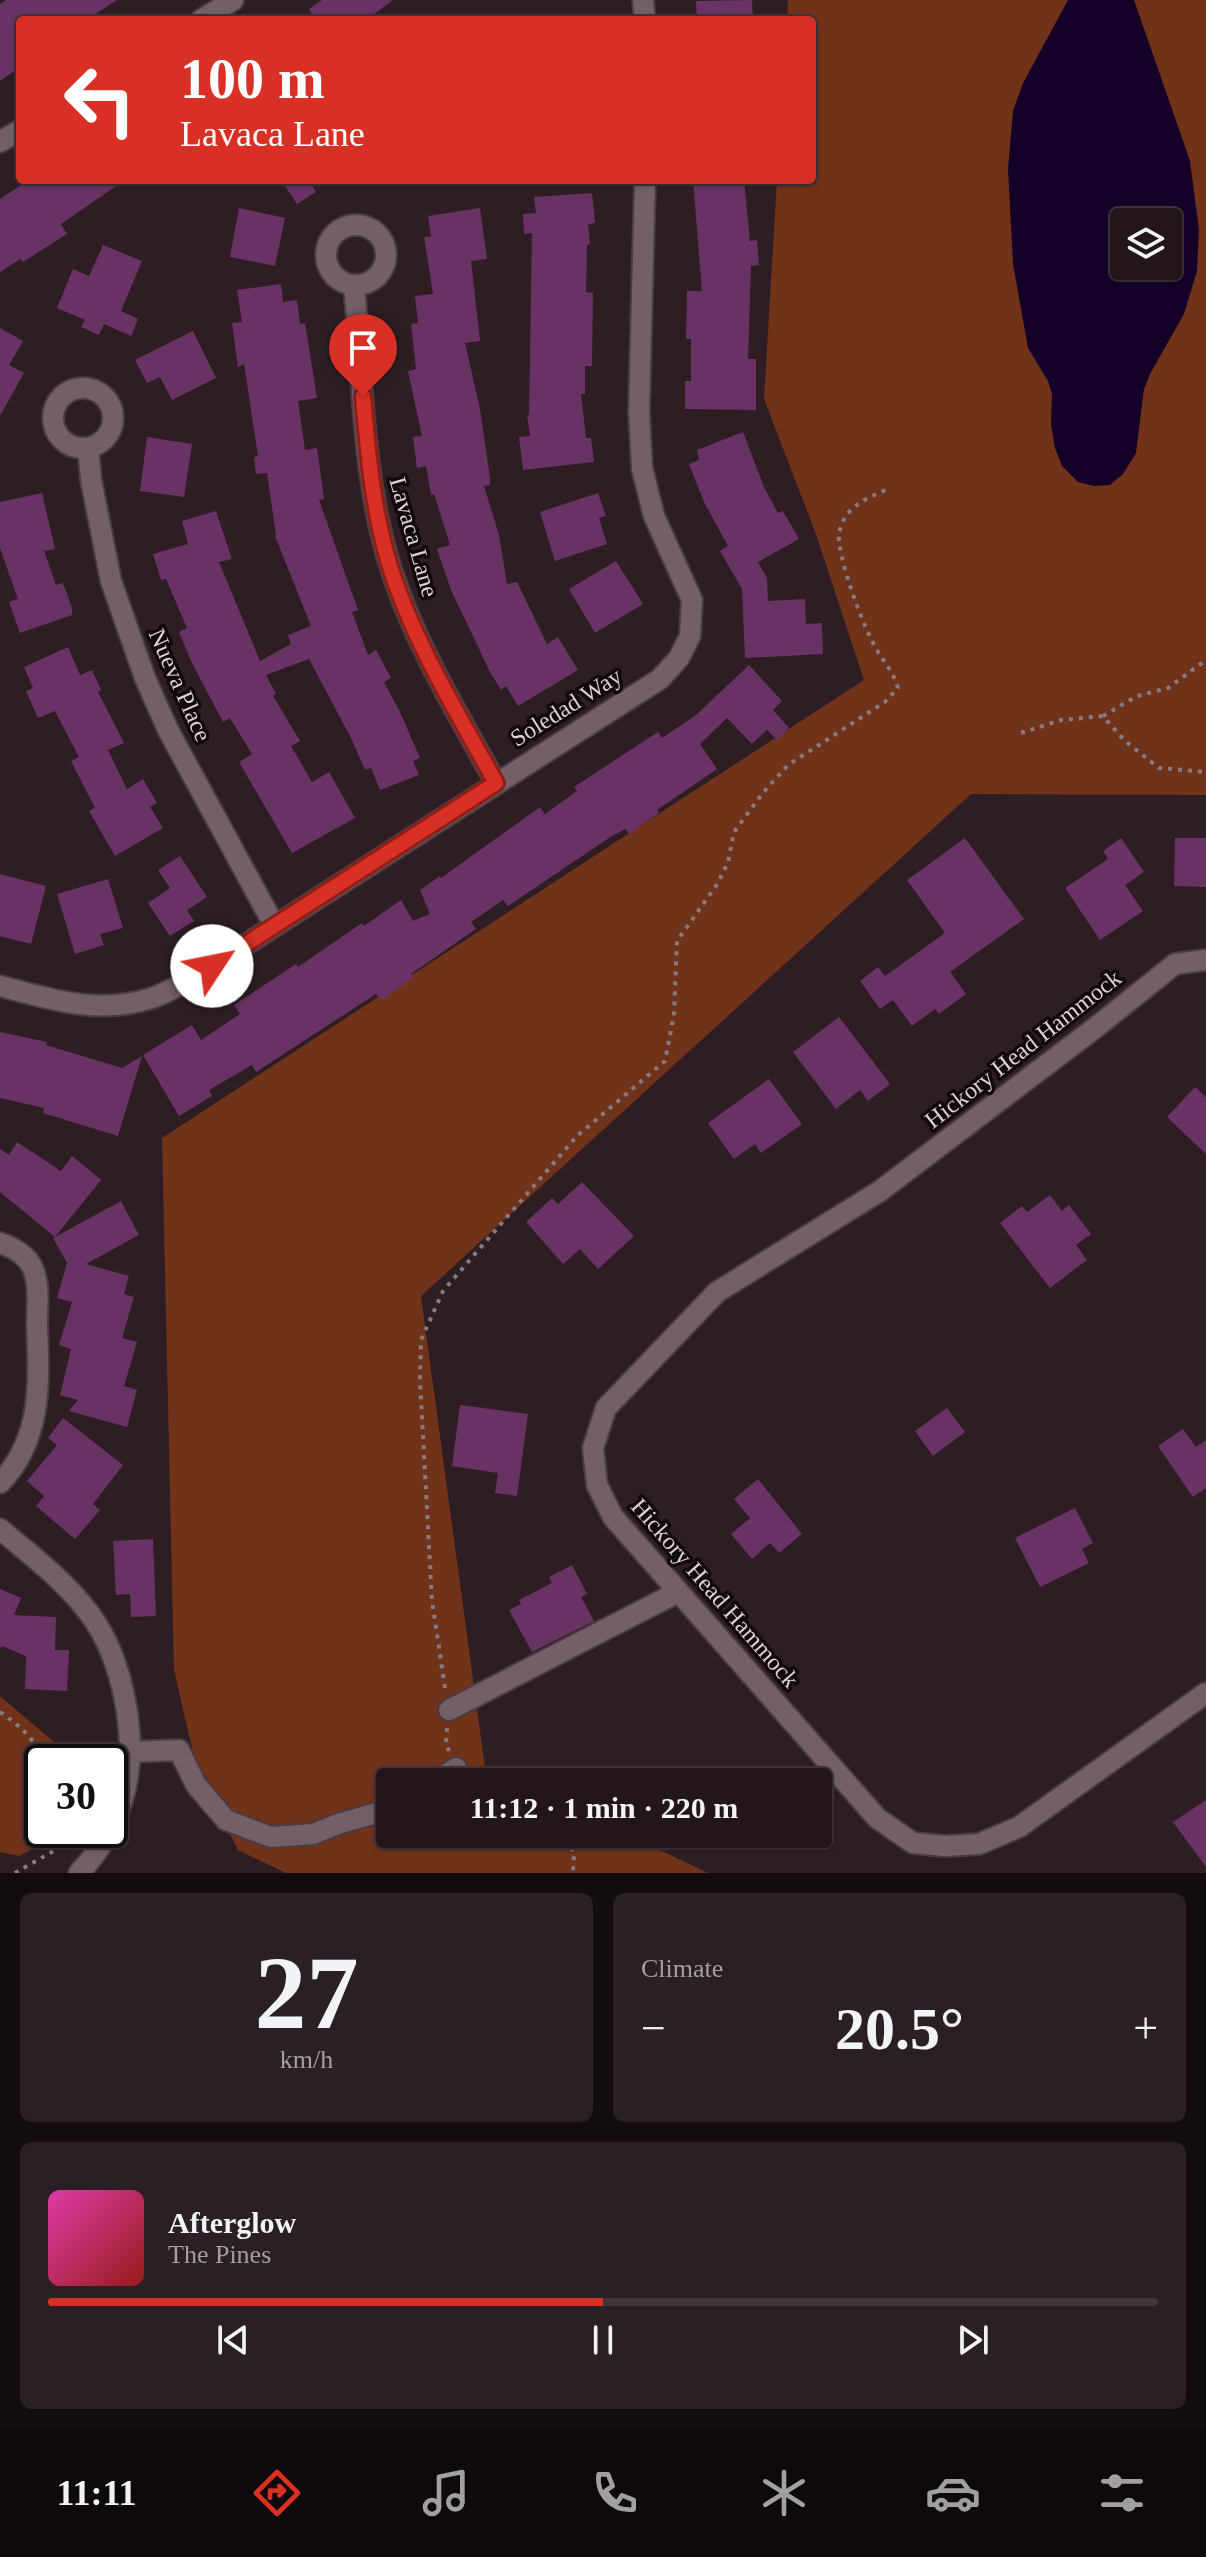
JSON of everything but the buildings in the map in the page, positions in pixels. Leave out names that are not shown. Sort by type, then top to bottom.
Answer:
[{"type":"street","points":[[207,16],[233,0]]},
{"type":"street","name":"Soledad Way","points":[[0,986],[80,1006],[120,1006],[154,997],[192,979],[660,679],[679,658],[690,636],[692,600],[654,516],[642,468],[639,411],[645,184]]},
{"type":"street","name":"Lavaca Lane","points":[[354,285],[369,472],[391,571],[433,667],[496,783]]},
{"type":"street","name":"Nueva Place","points":[[88,448],[91,480],[111,581],[145,678],[168,730],[274,925]]},
{"type":"street","name":"Hickory Head Hammock","points":[[1206,960],[1175,964],[880,1191],[717,1292],[606,1408],[593,1448],[597,1485],[613,1517],[877,1818],[913,1843],[945,1846],[979,1844],[1019,1827],[1206,1693]]},
{"type":"street","points":[[0,1243],[26,1258],[34,1270],[38,1400],[31,1430],[19,1458],[0,1483]]},
{"type":"street","points":[[0,1529],[58,1578],[90,1615],[113,1655],[123,1687],[129,1752],[124,1792],[109,1832],[81,1872]]},
{"type":"street","points":[[449,1710],[678,1592]]},
{"type":"street","points":[[129,1752],[179,1750],[196,1785],[226,1820],[271,1837],[313,1834],[376,1813]]},
{"type":"path","points":[[456,1768],[446,1743],[449,1710],[432,1601],[421,1419],[421,1340],[443,1291],[514,1207],[577,1136],[665,1061],[674,1014],[677,941],[718,883],[728,862],[734,832],[743,819],[788,765],[885,702],[898,688],[893,671],[877,650],[860,615],[842,553],[839,530],[857,504],[890,488]]},
{"type":"path","points":[[1021,733],[1061,720],[1103,716],[1137,696],[1168,688],[1206,660]]},
{"type":"path","points":[[1103,716],[1125,741],[1159,768],[1206,772]]},
{"type":"path","points":[[0,1712],[14,1721],[36,1744]]},
{"type":"path","points":[[15,1873],[58,1848]]},
{"type":"path","points":[[571,1848],[574,1851],[573,1873]]},
{"type":"shaded area","points":[[788,0],[1206,0],[1206,795],[971,794],[421,1296],[485,1768],[376,1768],[376,1848],[655,1848],[708,1873],[286,1873],[238,1850],[196,1765],[174,1670],[162,1138],[864,680],[816,534],[764,399],[777,184],[816,184],[816,16],[787,16]]},
{"type":"shaded area","points":[[1068,0],[1134,0],[1190,161],[1199,230],[1197,271],[1184,314],[1144,389],[1136,453],[1123,474],[1110,485],[1094,486],[1078,482],[1062,466],[1051,425],[1052,394],[1048,381],[1028,348],[1013,264],[1008,169],[1013,111],[1023,83]]},
{"type":"shaded area","points":[[0,1696],[56,1744],[24,1744],[24,1848],[35,1848],[19,1856],[0,1852]]},
{"type":"route","points":[[212,966],[496,783],[433,667],[391,571],[369,472],[363,396]]}]
